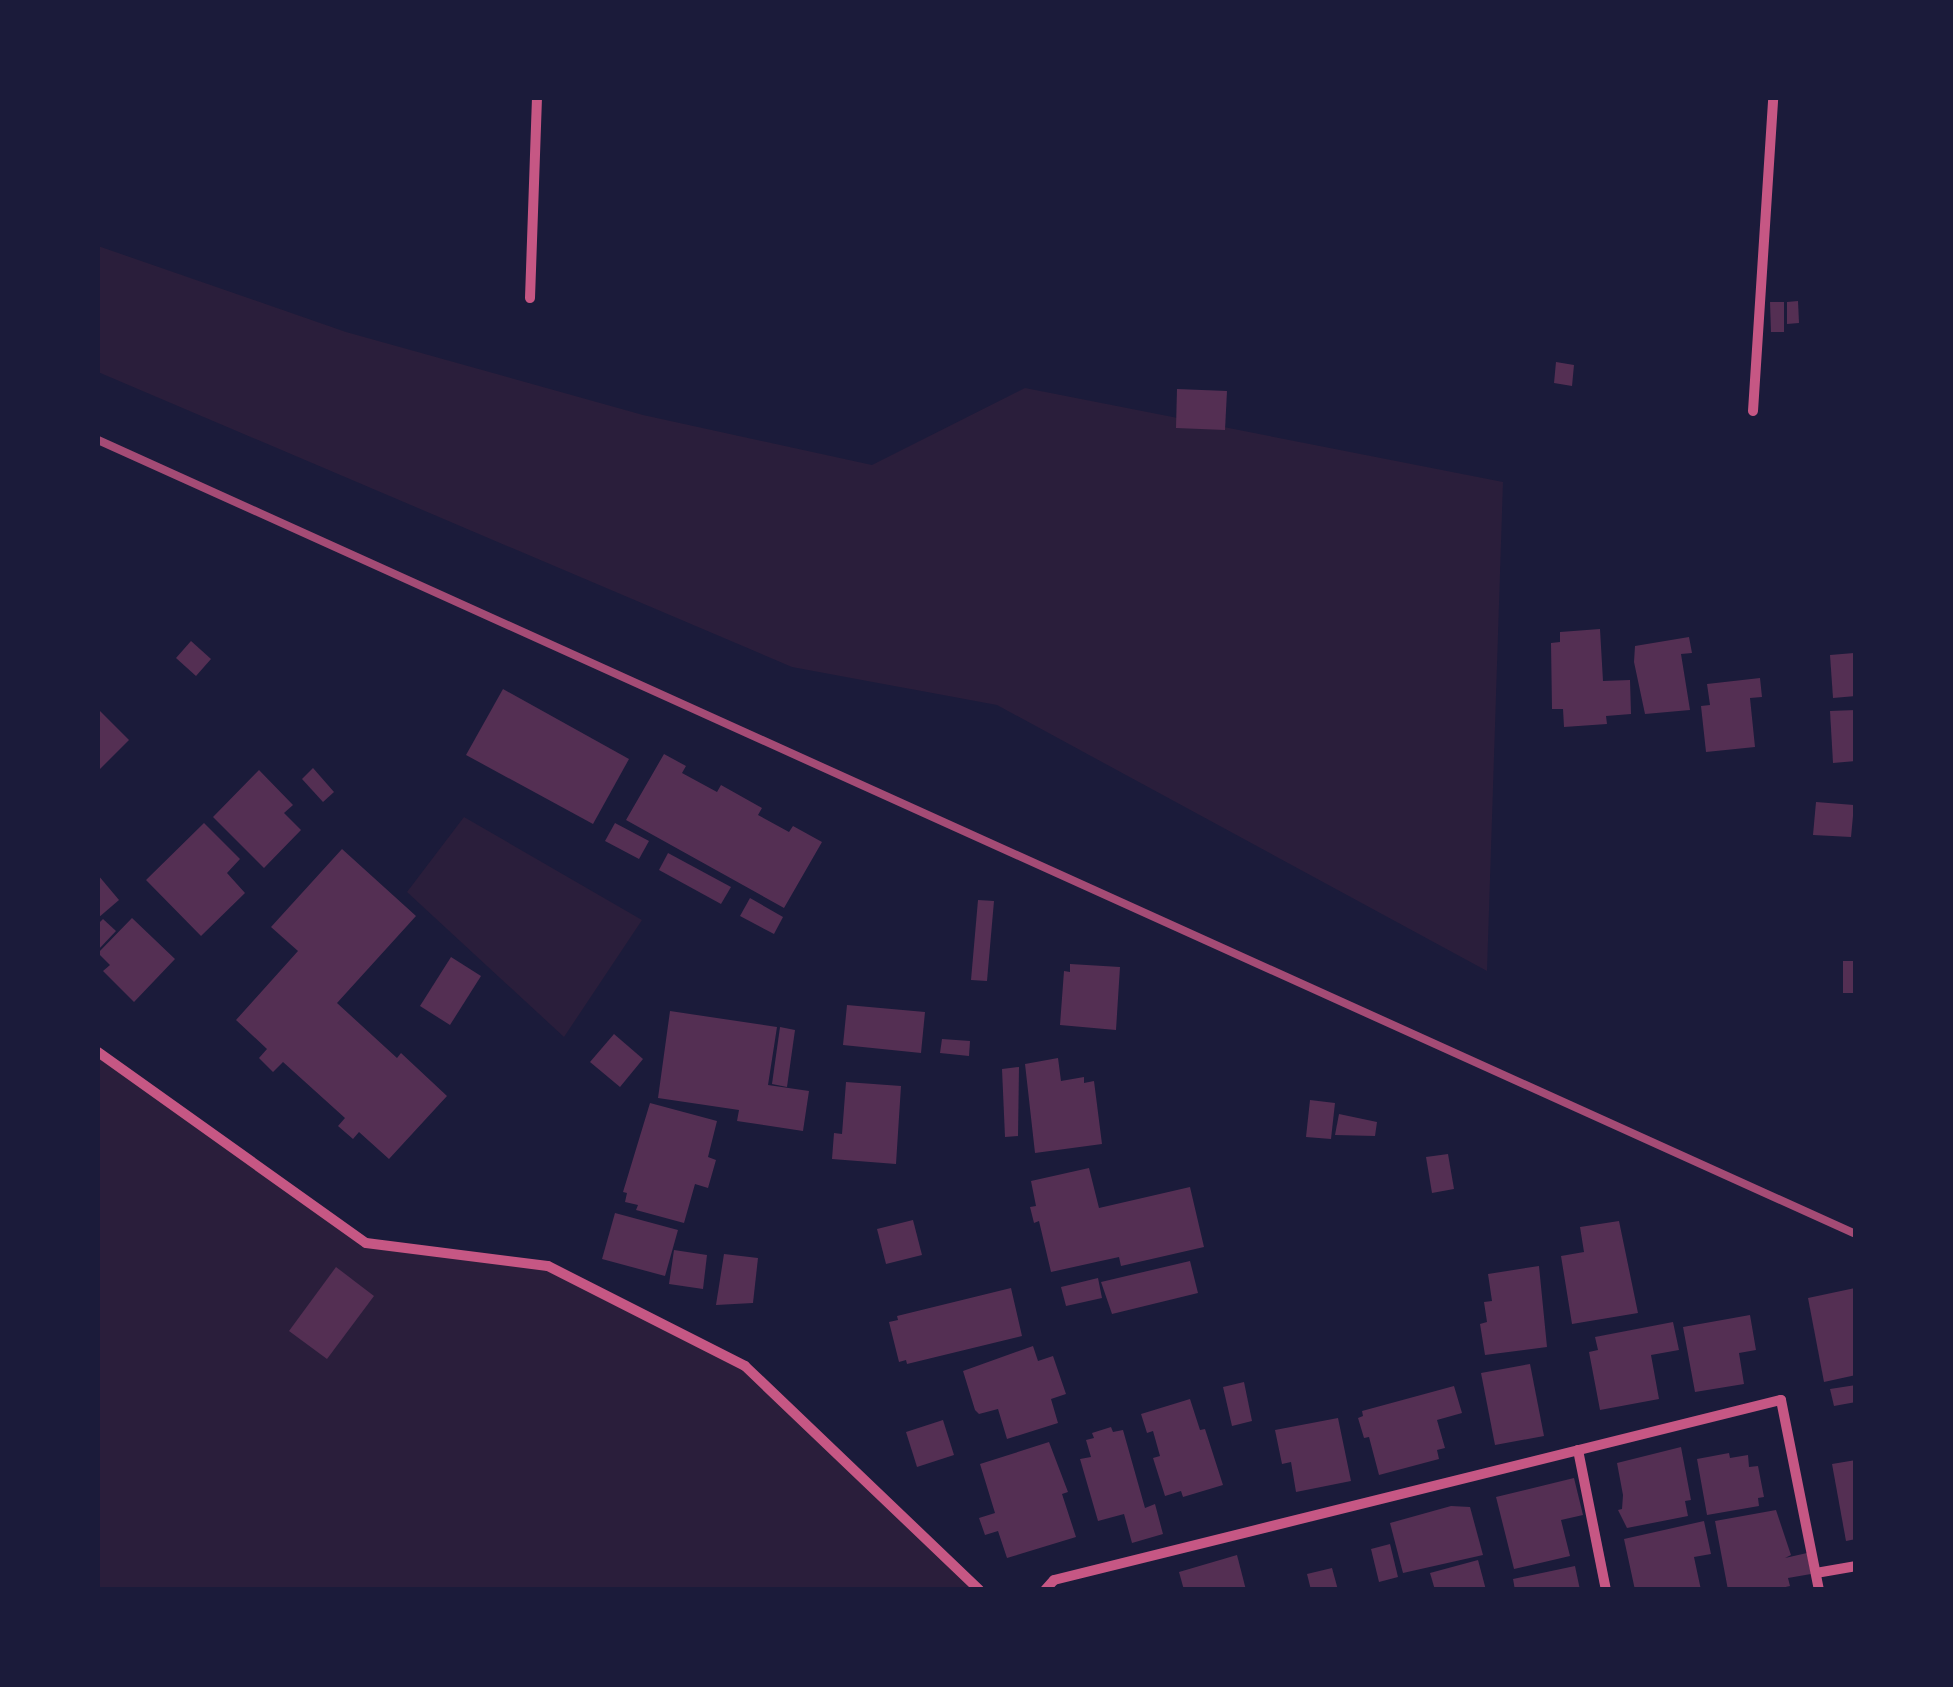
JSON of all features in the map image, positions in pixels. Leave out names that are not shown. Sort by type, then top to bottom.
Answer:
[{"type":"street","points":[[530,298],[537,98]]},
{"type":"street","points":[[1753,411],[1773,98]]},
{"type":"street","points":[[98,1052],[366,1243],[548,1266],[745,1366],[978,1590]]},
{"type":"street","points":[[1045,1590],[1054,1580],[1781,1400],[1819,1590]]},
{"type":"street","points":[[1578,1450],[1606,1590]]},
{"type":"street","points":[[1816,1573],[1856,1566]]},
{"type":"shaded area","points":[[98,246],[346,332],[643,415],[872,465],[1025,388],[1503,482],[1487,971],[997,705],[792,667],[98,372]]},
{"type":"shaded area","points":[[464,817],[642,920],[564,1037],[407,892]]},
{"type":"shaded area","points":[[98,1052],[366,1243],[548,1266],[745,1366],[979,1589],[98,1589]]},
{"type":"building","points":[[1798,301],[1799,323],[1787,324],[1787,302]]},
{"type":"building","points":[[1770,302],[1784,302],[1784,332],[1771,332]]},
{"type":"building","points":[[1556,362],[1574,365],[1572,386],[1554,383]]},
{"type":"building","points":[[1177,389],[1227,391],[1225,430],[1176,428]]},
{"type":"building","points":[[1600,629],[1603,681],[1630,680],[1631,714],[1606,716],[1607,724],[1564,727],[1563,709],[1552,709],[1551,643],[1560,642],[1560,632]]},
{"type":"building","points":[[1689,637],[1692,653],[1681,654],[1690,710],[1645,714],[1634,662],[1635,646]]},
{"type":"building","points":[[191,641],[211,659],[196,676],[176,658]]},
{"type":"building","points":[[1854,653],[1856,696],[1833,698],[1830,655]]},
{"type":"building","points":[[1760,678],[1762,697],[1750,698],[1755,747],[1706,752],[1701,706],[1710,705],[1707,684]]},
{"type":"building","points":[[503,689],[629,759],[593,824],[466,755]]},
{"type":"building","points":[[98,709],[129,740],[98,771]]},
{"type":"building","points":[[1856,710],[1856,761],[1833,763],[1830,711]]},
{"type":"building","points":[[664,754],[686,766],[682,773],[717,792],[721,785],[762,808],[758,815],[789,832],[793,826],[822,842],[784,908],[626,820]]},
{"type":"building","points":[[313,768],[334,792],[323,802],[302,779]]},
{"type":"building","points":[[259,770],[293,805],[284,813],[301,830],[264,868],[213,817]]},
{"type":"building","points":[[1816,802],[1854,805],[1851,837],[1813,835]]},
{"type":"building","points":[[204,823],[240,859],[227,873],[245,893],[201,936],[146,880]]},
{"type":"building","points":[[615,823],[649,841],[639,859],[605,841]]},
{"type":"building","points":[[342,849],[416,916],[337,1003],[397,1058],[401,1053],[447,1096],[389,1159],[359,1132],[353,1139],[338,1126],[345,1118],[283,1062],[273,1072],[259,1058],[267,1049],[236,1020],[298,951],[271,927]]},
{"type":"building","points":[[668,853],[731,887],[721,904],[659,870]]},
{"type":"building","points":[[98,875],[119,900],[98,918]]},
{"type":"building","points":[[750,898],[783,917],[774,934],[740,916]]},
{"type":"building","points":[[978,900],[994,901],[987,981],[971,980]]},
{"type":"building","points":[[132,918],[175,959],[134,1002],[103,971],[110,965],[98,953]]},
{"type":"building","points":[[103,919],[116,931],[98,950],[98,924]]},
{"type":"building","points":[[451,957],[481,976],[450,1025],[420,1006]]},
{"type":"building","points":[[1843,961],[1856,961],[1856,993],[1843,993]]},
{"type":"building","points":[[1070,964],[1120,967],[1116,1030],[1060,1025],[1064,971],[1070,972]]},
{"type":"building","points":[[847,1005],[925,1012],[921,1053],[843,1045]]},
{"type":"building","points":[[670,1011],[777,1027],[768,1085],[809,1091],[803,1131],[737,1121],[739,1110],[658,1098]]},
{"type":"building","points":[[780,1027],[795,1030],[787,1087],[772,1084]]},
{"type":"building","points":[[614,1034],[643,1059],[620,1087],[590,1062]]},
{"type":"building","points":[[942,1039],[970,1041],[969,1056],[940,1053]]},
{"type":"building","points":[[1058,1058],[1061,1081],[1084,1077],[1084,1083],[1094,1081],[1102,1144],[1035,1153],[1025,1064]]},
{"type":"building","points":[[1019,1067],[1018,1136],[1005,1137],[1002,1069]]},
{"type":"building","points":[[846,1082],[901,1086],[896,1164],[832,1159],[834,1133],[842,1134]]},
{"type":"building","points":[[1310,1100],[1335,1103],[1331,1139],[1306,1137]]},
{"type":"building","points":[[650,1103],[717,1121],[708,1157],[716,1160],[708,1188],[695,1184],[684,1223],[636,1210],[638,1205],[625,1202],[627,1193],[623,1192]]},
{"type":"building","points":[[1339,1114],[1377,1122],[1375,1136],[1335,1135]]},
{"type":"building","points":[[1448,1154],[1454,1189],[1432,1193],[1426,1157]]},
{"type":"building","points":[[1089,1168],[1099,1208],[1190,1187],[1204,1247],[1121,1266],[1119,1257],[1051,1272],[1039,1221],[1034,1223],[1030,1207],[1036,1206],[1031,1181]]},
{"type":"building","points":[[615,1213],[678,1230],[665,1276],[602,1259]]},
{"type":"building","points":[[913,1220],[922,1255],[886,1264],[877,1229]]},
{"type":"building","points":[[1619,1221],[1638,1313],[1572,1324],[1561,1256],[1584,1252],[1580,1227]]},
{"type":"building","points":[[674,1250],[707,1255],[703,1289],[669,1284]]},
{"type":"building","points":[[724,1254],[758,1258],[753,1303],[716,1305]]},
{"type":"building","points":[[1190,1261],[1198,1293],[1112,1314],[1101,1282]]},
{"type":"building","points":[[1539,1266],[1547,1347],[1485,1355],[1480,1324],[1487,1322],[1484,1302],[1492,1301],[1488,1274]]},
{"type":"building","points":[[336,1267],[374,1296],[327,1359],[289,1331]]},
{"type":"building","points":[[1098,1278],[1102,1298],[1066,1306],[1061,1287]]},
{"type":"building","points":[[1011,1288],[1022,1336],[907,1364],[906,1360],[899,1362],[889,1322],[898,1320],[897,1316]]},
{"type":"building","points":[[1855,1288],[1856,1375],[1824,1382],[1808,1298]]},
{"type":"building","points":[[1750,1315],[1756,1350],[1739,1353],[1744,1384],[1695,1392],[1683,1327]]},
{"type":"building","points":[[1673,1322],[1679,1350],[1651,1355],[1659,1399],[1600,1410],[1589,1352],[1598,1350],[1595,1337]]},
{"type":"building","points":[[1033,1346],[1038,1361],[1053,1356],[1066,1394],[1051,1399],[1058,1423],[1007,1439],[998,1409],[979,1414],[975,1410],[963,1371]]},
{"type":"building","points":[[1530,1364],[1544,1436],[1495,1445],[1481,1373]]},
{"type":"building","points":[[1244,1382],[1252,1421],[1232,1426],[1223,1387]]},
{"type":"building","points":[[1856,1385],[1856,1402],[1834,1406],[1830,1389]]},
{"type":"building","points":[[1454,1386],[1462,1413],[1437,1420],[1445,1448],[1437,1450],[1439,1459],[1379,1475],[1369,1437],[1364,1438],[1358,1418],[1363,1416],[1362,1411]]},
{"type":"building","points":[[1190,1399],[1200,1430],[1205,1429],[1223,1485],[1183,1497],[1181,1491],[1165,1496],[1153,1458],[1160,1456],[1153,1431],[1147,1433],[1141,1414]]},
{"type":"building","points":[[1338,1418],[1351,1481],[1296,1492],[1291,1462],[1282,1464],[1275,1430]]},
{"type":"building","points":[[943,1420],[954,1455],[917,1467],[906,1432]]},
{"type":"building","points":[[1111,1427],[1113,1432],[1123,1430],[1145,1508],[1155,1504],[1163,1534],[1132,1543],[1124,1514],[1098,1521],[1080,1459],[1091,1457],[1086,1440],[1094,1438],[1092,1433]]},
{"type":"building","points":[[1049,1442],[1068,1492],[1062,1494],[1076,1537],[1007,1558],[998,1531],[985,1535],[979,1518],[995,1513],[980,1464]]},
{"type":"building","points":[[1681,1447],[1691,1500],[1685,1501],[1688,1516],[1627,1528],[1618,1510],[1622,1509],[1623,1495],[1617,1463]]},
{"type":"building","points":[[1729,1453],[1730,1458],[1748,1455],[1749,1467],[1758,1466],[1764,1497],[1758,1498],[1759,1506],[1707,1515],[1697,1459]]},
{"type":"building","points":[[1856,1460],[1856,1539],[1846,1541],[1832,1464]]},
{"type":"building","points":[[1574,1478],[1583,1515],[1561,1520],[1570,1556],[1514,1569],[1496,1497]]},
{"type":"building","points":[[1451,1506],[1470,1507],[1483,1555],[1403,1573],[1390,1523]]},
{"type":"building","points":[[1776,1510],[1791,1555],[1785,1558],[1807,1553],[1811,1574],[1788,1578],[1790,1586],[1772,1590],[1728,1590],[1715,1521]]},
{"type":"building","points":[[1704,1521],[1711,1554],[1694,1557],[1701,1590],[1635,1590],[1624,1539]]},
{"type":"building","points":[[1390,1544],[1398,1577],[1379,1582],[1371,1549]]},
{"type":"building","points":[[1237,1555],[1246,1590],[1184,1590],[1179,1572]]},
{"type":"building","points":[[1478,1560],[1486,1590],[1435,1590],[1430,1573]]},
{"type":"building","points":[[1575,1566],[1580,1590],[1515,1590],[1513,1579]]},
{"type":"building","points":[[1332,1568],[1338,1590],[1311,1590],[1307,1574]]},
{"type":"railway","points":[[98,440],[1856,1234]]}]
